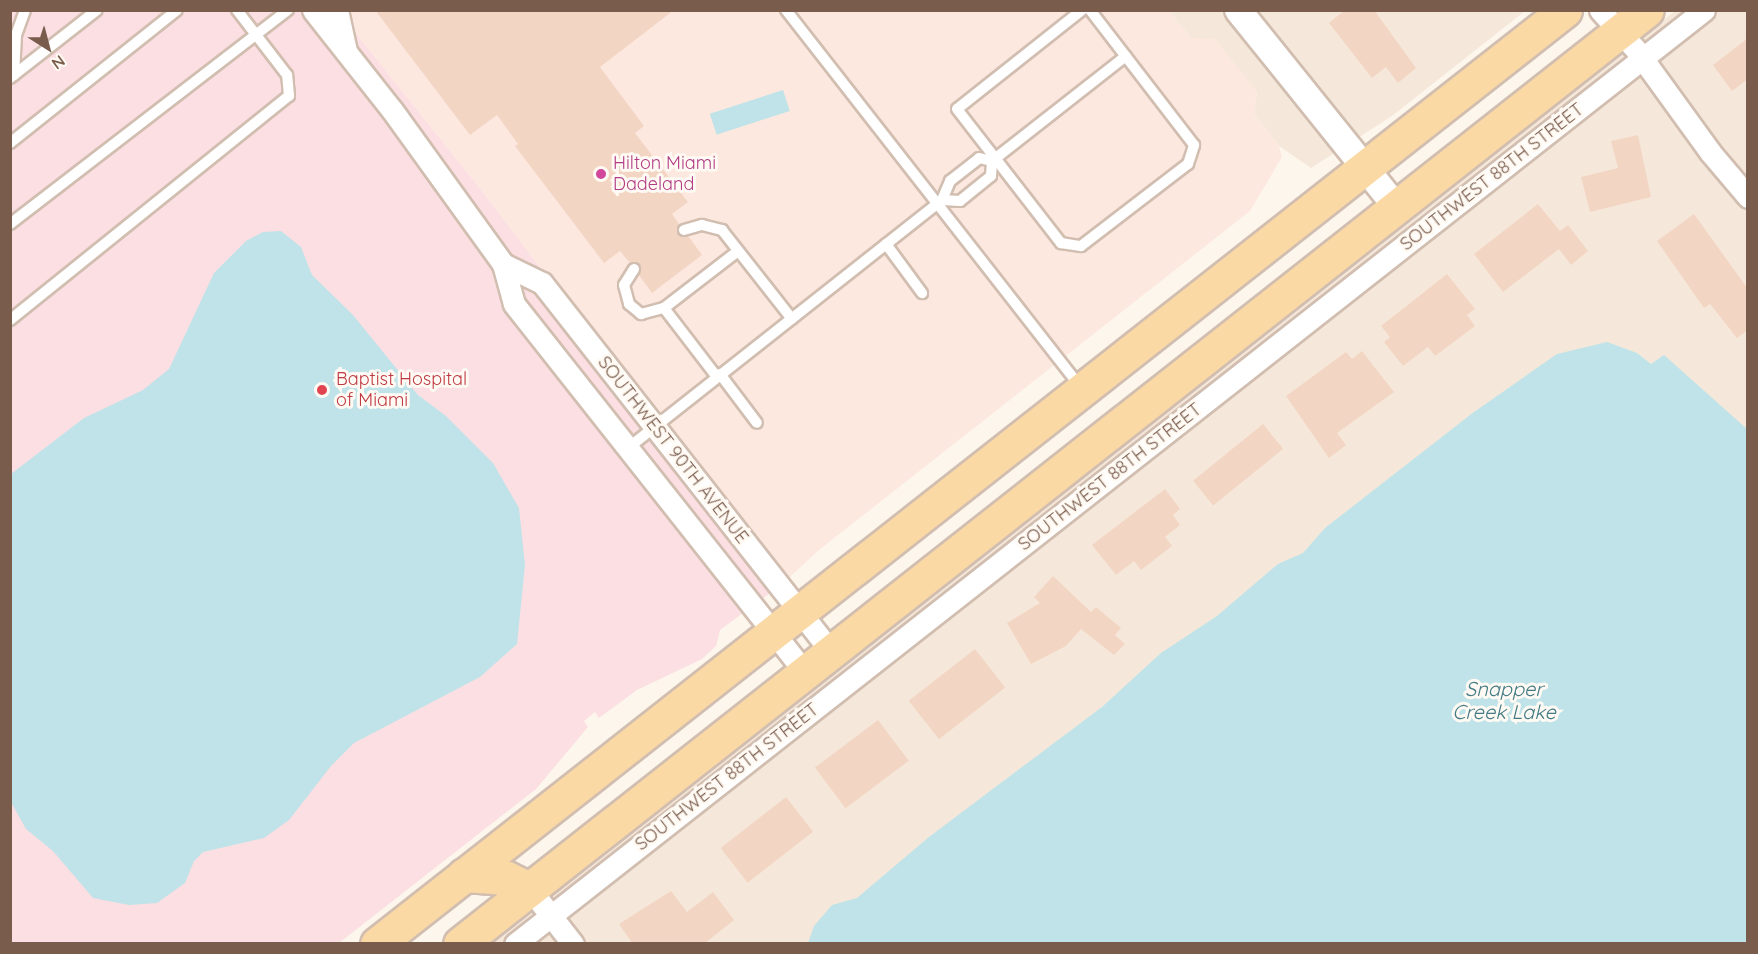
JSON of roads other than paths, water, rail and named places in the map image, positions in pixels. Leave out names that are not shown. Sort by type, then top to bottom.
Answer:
[{"type":"main road","points":[[377,944],[1565,10]]},
{"type":"main road","name":"SOUTHWEST 88TH STREET","points":[[460,944],[1398,208],[1610,21],[1647,10]]},
{"type":"main road","points":[[464,875],[498,876],[530,889]]},
{"type":"street","name":"SOUTHWEST 90TH AVENUE","points":[[313,10],[503,264],[513,304],[805,672]]},
{"type":"street","name":"SOUTHWEST 90TH AVENUE","points":[[337,10],[346,52]]},
{"type":"street","points":[[1238,10],[1398,208]]},
{"type":"street","name":"SOUTHWEST 88TH STREET","points":[[515,944],[1704,10]]},
{"type":"street","points":[[1610,21],[1643,59],[1710,152],[1748,196]]},
{"type":"street","name":"SOUTHWEST 90TH AVENUE","points":[[503,264],[542,283],[831,652]]},
{"type":"street","points":[[530,889],[573,944]]},
{"type":"lane","points":[[12,76],[16,35],[25,10]]},
{"type":"lane","points":[[12,76],[97,10]]},
{"type":"lane","points":[[10,143],[177,10]]},
{"type":"lane","points":[[10,320],[289,96],[287,75],[237,10]]},
{"type":"lane","points":[[10,224],[288,10]]},
{"type":"lane","points":[[786,10],[940,202],[1083,390]]},
{"type":"lane","points":[[1082,10],[957,109],[1061,243],[1081,246],[1188,164],[1194,145],[1090,10]]},
{"type":"lane","points":[[628,448],[940,202],[947,184],[957,175],[979,158],[994,159],[1126,56]]},
{"type":"lane","points":[[940,202],[960,201],[968,195],[991,176],[994,159]]},
{"type":"lane","points":[[684,230],[712,225],[722,230],[792,319]]},
{"type":"lane","points":[[886,244],[922,293]]},
{"type":"lane","points":[[634,269],[624,285],[629,304],[641,314],[664,308],[738,251]]},
{"type":"lane","points":[[664,308],[757,423]]},
{"type":"water","points":[[783,90],[790,111],[717,135],[710,114]]},
{"type":"water","points":[[281,231],[301,247],[312,275],[353,315],[418,395],[446,416],[493,463],[519,508],[525,565],[517,644],[480,677],[354,743],[331,766],[289,820],[264,838],[203,852],[194,861],[185,883],[157,903],[129,905],[93,898],[53,851],[26,829],[11,802],[11,474],[84,418],[143,390],[169,369],[214,273],[246,241],[263,232]]},
{"type":"water","name":"Snapper Creek Lake","points":[[1607,342],[1637,353],[1651,364],[1664,355],[1747,429],[1747,943],[808,943],[814,926],[832,905],[857,898],[929,837],[1102,707],[1161,653],[1217,616],[1278,564],[1303,553],[1325,528],[1474,412],[1557,354]]},
{"type":"place","name":"Hilton Miami Dadeland","points":[[601,174]]},
{"type":"place","name":"Baptist Hospital of Miami","points":[[322,390]]}]
